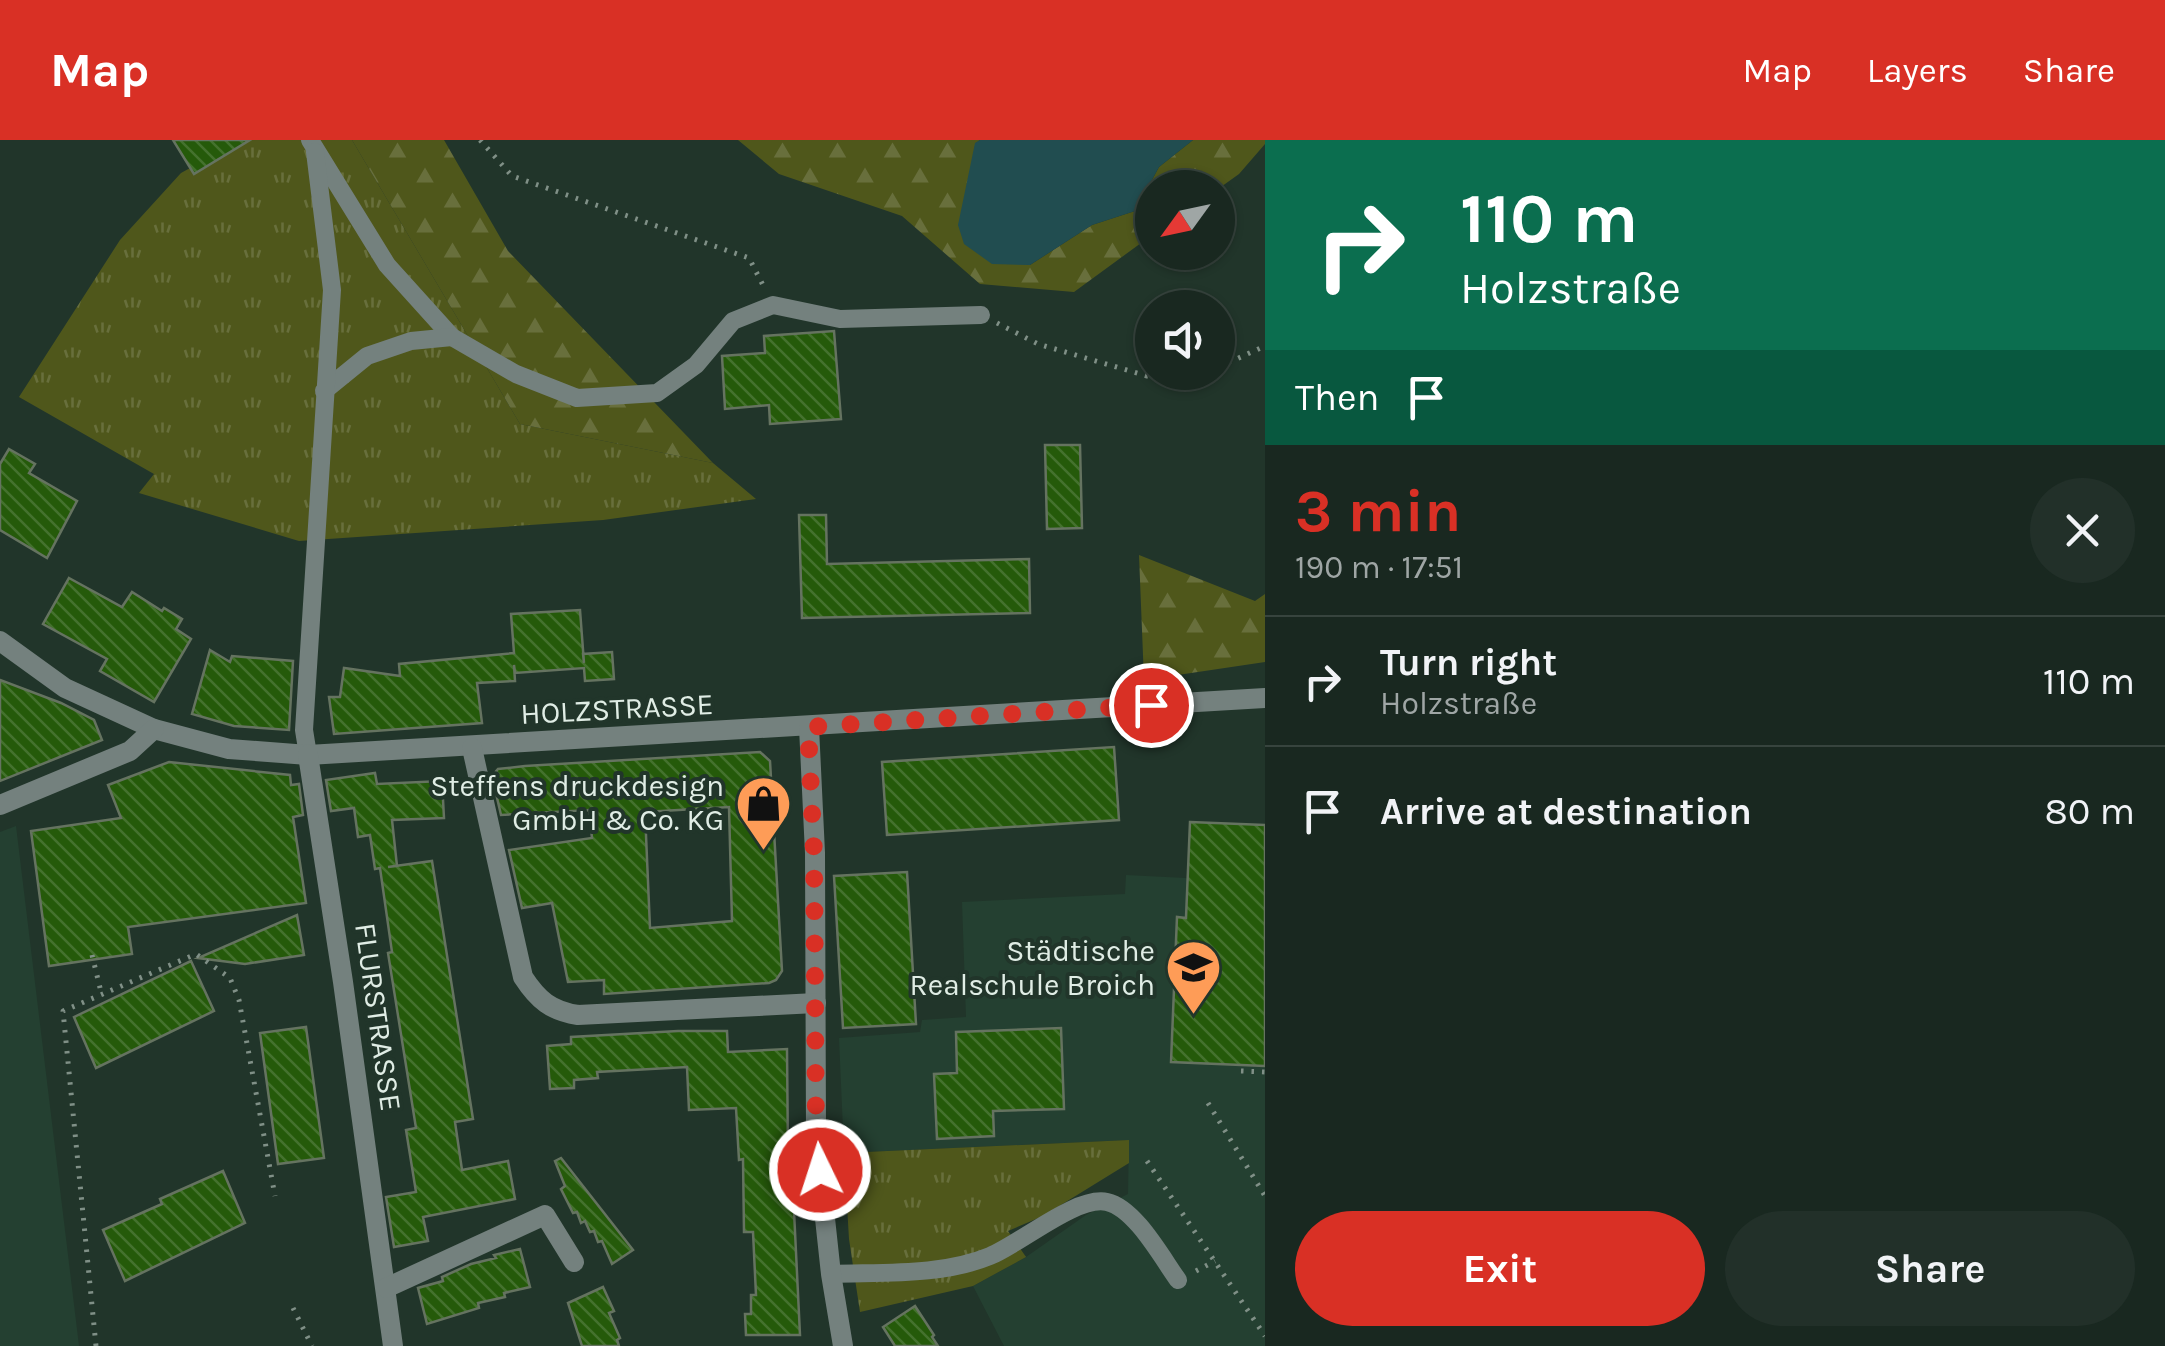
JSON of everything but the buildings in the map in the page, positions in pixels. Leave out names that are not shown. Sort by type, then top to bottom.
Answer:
[{"type":"street","name":"HOLZSTRASSE","points":[[0,641],[64,688],[154,729],[229,749],[308,755],[1265,698]]},
{"type":"street","points":[[808,727],[814,853],[816,1134],[830,1274],[843,1346]]},
{"type":"street","points":[[0,804],[130,752],[154,729]]},
{"type":"street","points":[[472,748],[523,978],[536,997],[557,1012],[578,1015],[816,1003]]},
{"type":"street","name":"FLURSTRASSE","points":[[308,755],[394,1346]]},
{"type":"street","points":[[386,1288],[545,1215],[574,1262]]},
{"type":"lane","points":[[312,143],[388,265],[452,337],[516,374],[577,398],[656,392],[696,364],[733,321],[773,305],[840,320],[981,315]]},
{"type":"lane","points":[[308,755],[304,730],[332,290],[312,143]]},
{"type":"lane","points":[[324,391],[367,356],[412,341],[452,337]]},
{"type":"lane","points":[[830,1274],[932,1270],[988,1258],[1081,1204],[1106,1202],[1130,1215],[1178,1280]]},
{"type":"path","points":[[480,140],[512,176],[749,258],[773,305]]},
{"type":"path","points":[[981,315],[1038,344],[1135,372]]},
{"type":"path","points":[[1235,360],[1265,346]]},
{"type":"path","points":[[96,1346],[63,1011],[196,954],[230,978],[239,1000],[274,1196]]},
{"type":"path","points":[[92,955],[102,996]]},
{"type":"path","points":[[1241,1071],[1265,1072]]},
{"type":"path","points":[[1208,1103],[1265,1196]]},
{"type":"path","points":[[1147,1161],[1265,1336]]},
{"type":"path","points":[[292,1308],[312,1346]]},
{"type":"shaded area","points":[[16,826],[79,1346],[0,1346],[0,832]]},
{"type":"shaded area","name":"Städtische Realschule Broich","points":[[1126,875],[1265,882],[1265,1346],[1004,1346],[973,1286],[1026,1257],[1086,1215],[1128,1194],[1129,1140],[844,1153],[839,1038],[920,1032],[922,1020],[966,1017],[962,902],[1125,894]]},
{"type":"green space","points":[[241,140],[352,140],[520,424],[713,463],[756,499],[603,520],[299,541],[139,493],[154,474],[19,397],[120,240],[181,173]]},
{"type":"green space","points":[[352,140],[444,140],[508,251],[713,463],[520,424]]},
{"type":"green space","points":[[738,140],[980,140],[975,144],[1030,265],[1092,225],[1135,211],[1135,247],[1074,292],[980,284],[902,216],[779,174]]},
{"type":"green space","points":[[1193,140],[1265,140],[1235,177],[1235,170],[1157,170]]},
{"type":"green space","points":[[1139,555],[1255,601],[1265,594],[1265,662],[1144,680]]},
{"type":"green space","points":[[1129,1140],[1129,1163],[1043,1216],[1008,1231],[1026,1257],[973,1286],[860,1312],[849,1239],[844,1153]]},
{"type":"water","points":[[1193,140],[1157,170],[1135,170],[1135,211],[1092,225],[1030,265],[992,264],[964,244],[958,225],[975,143]]},
{"type":"place","name":"Steffens druckdesign GmbH & Co. KG","points":[[763,852]]},
{"type":"place","name":"Städtische Realschule Broich","points":[[1194,1017]]},
{"type":"route","points":[[820,1170],[816,1134],[814,853],[808,727],[1151,705]]}]
